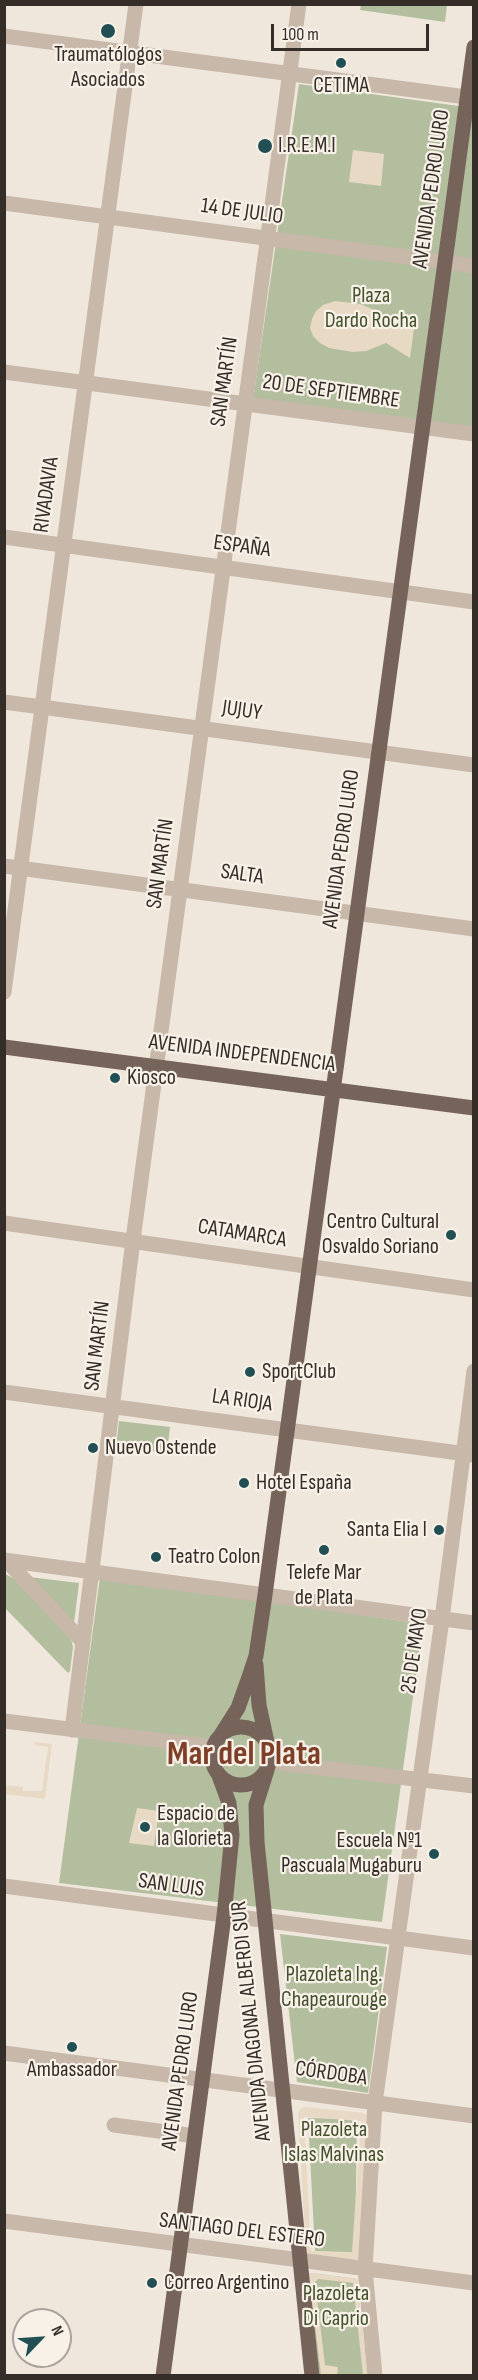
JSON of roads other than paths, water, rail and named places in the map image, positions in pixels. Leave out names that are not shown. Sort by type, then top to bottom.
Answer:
[{"type":"main road","name":"AVENIDA PEDRO LURO","points":[[216,1742],[238,1708],[256,1656],[444,262],[470,98],[474,47]]},
{"type":"main road","name":"AVENIDA INDEPENDENCIA","points":[[4,1047],[474,1108]]},
{"type":"main road","name":"AVENIDA PEDRO LURO","points":[[256,1656],[259,1705],[268,1745]]},
{"type":"main road","points":[[238,1727],[248,1728],[263,1737],[268,1745],[268,1766],[255,1782],[235,1785],[225,1780],[214,1765],[216,1742],[227,1731],[238,1727]]},
{"type":"main road","name":"AVENIDA DIAGONAL ALBERDI SUR","points":[[268,1766],[256,1805],[257,1842],[312,2376]]},
{"type":"main road","name":"AVENIDA PEDRO LURO","points":[[163,2376],[224,1916],[232,1835],[229,1803],[218,1773]]},
{"type":"main road","points":[[232,1835],[238,1827],[245,1825],[252,1830],[257,1842]]},
{"type":"street","name":"RIVADAVIA","points":[[4,992],[12,867],[42,707],[136,4]]},
{"type":"street","name":"SAN MARTÍN","points":[[72,1730],[133,1240],[299,4]]},
{"type":"street","points":[[4,36],[470,98]]},
{"type":"street","name":"14 DE JULIO","points":[[4,203],[474,266]]},
{"type":"street","name":"20 DE SEPTIEMBRE","points":[[4,372],[474,434]]},
{"type":"street","name":"ESPAÑA","points":[[4,537],[474,602]]},
{"type":"street","name":"JUJUY","points":[[4,702],[474,765]]},
{"type":"street","name":"SALTA","points":[[12,867],[474,929]]},
{"type":"street","name":"CATAMARCA","points":[[4,1223],[474,1290]]},
{"type":"street","name":"25 DE MAYO","points":[[375,2376],[365,2269],[375,2103],[442,1619],[468,1455],[474,1371]]},
{"type":"street","name":"LA RIOJA","points":[[4,1392],[468,1455]]},
{"type":"street","points":[[5,1560],[474,1623]]},
{"type":"street","points":[[5,1560],[83,1642]]},
{"type":"street","points":[[4,1721],[72,1730],[216,1742]]},
{"type":"street","points":[[268,1766],[474,1786]]},
{"type":"street","name":"SAN LUIS","points":[[4,1886],[474,1948]]},
{"type":"street","name":"CÓRDOBA","points":[[4,2053],[474,2116]]},
{"type":"street","points":[[114,2125],[195,2136]]},
{"type":"street","name":"SANTIAGO DEL ESTERO","points":[[4,2222],[474,2283]]},
{"type":"place","name":"Traumatólogos Asociados","points":[[108,31]]},
{"type":"place","name":"CETIMA","points":[[341,63]]},
{"type":"place","name":"I.R.E.M.I","points":[[265,146]]},
{"type":"place","name":"Kiosco","points":[[115,1078]]},
{"type":"place","name":"Centro Cultural Osvaldo Soriano","points":[[451,1235]]},
{"type":"place","name":"SportClub","points":[[250,1372]]},
{"type":"place","name":"Nuevo Ostende","points":[[93,1448]]},
{"type":"place","name":"Hotel España","points":[[244,1483]]},
{"type":"place","name":"Santa Elia I","points":[[439,1530]]},
{"type":"place","name":"Telefe Mar de Plata","points":[[324,1550]]},
{"type":"place","name":"Teatro Colon","points":[[156,1557]]},
{"type":"place","name":"Espacio de la Glorieta","points":[[145,1827]]},
{"type":"place","name":"Escuela Nº1 Pascuala Mugaburu","points":[[434,1854]]},
{"type":"place","name":"Ambassador","points":[[72,2047]]},
{"type":"place","name":"Correo Argentino","points":[[152,2283]]},
{"type":"district","name":"Mar del Plata","points":[[244,1755]]},
{"type":"park label","name":"Plaza Dardo Rocha","points":[[371,308]]},
{"type":"park label","name":"Plazoleta Ing. Chapeaurouge","points":[[334,1988]]},
{"type":"park label","name":"Plazoleta Islas Malvinas","points":[[334,2142]]},
{"type":"park label","name":"Plazoleta Di Caprio","points":[[336,2306]]}]
